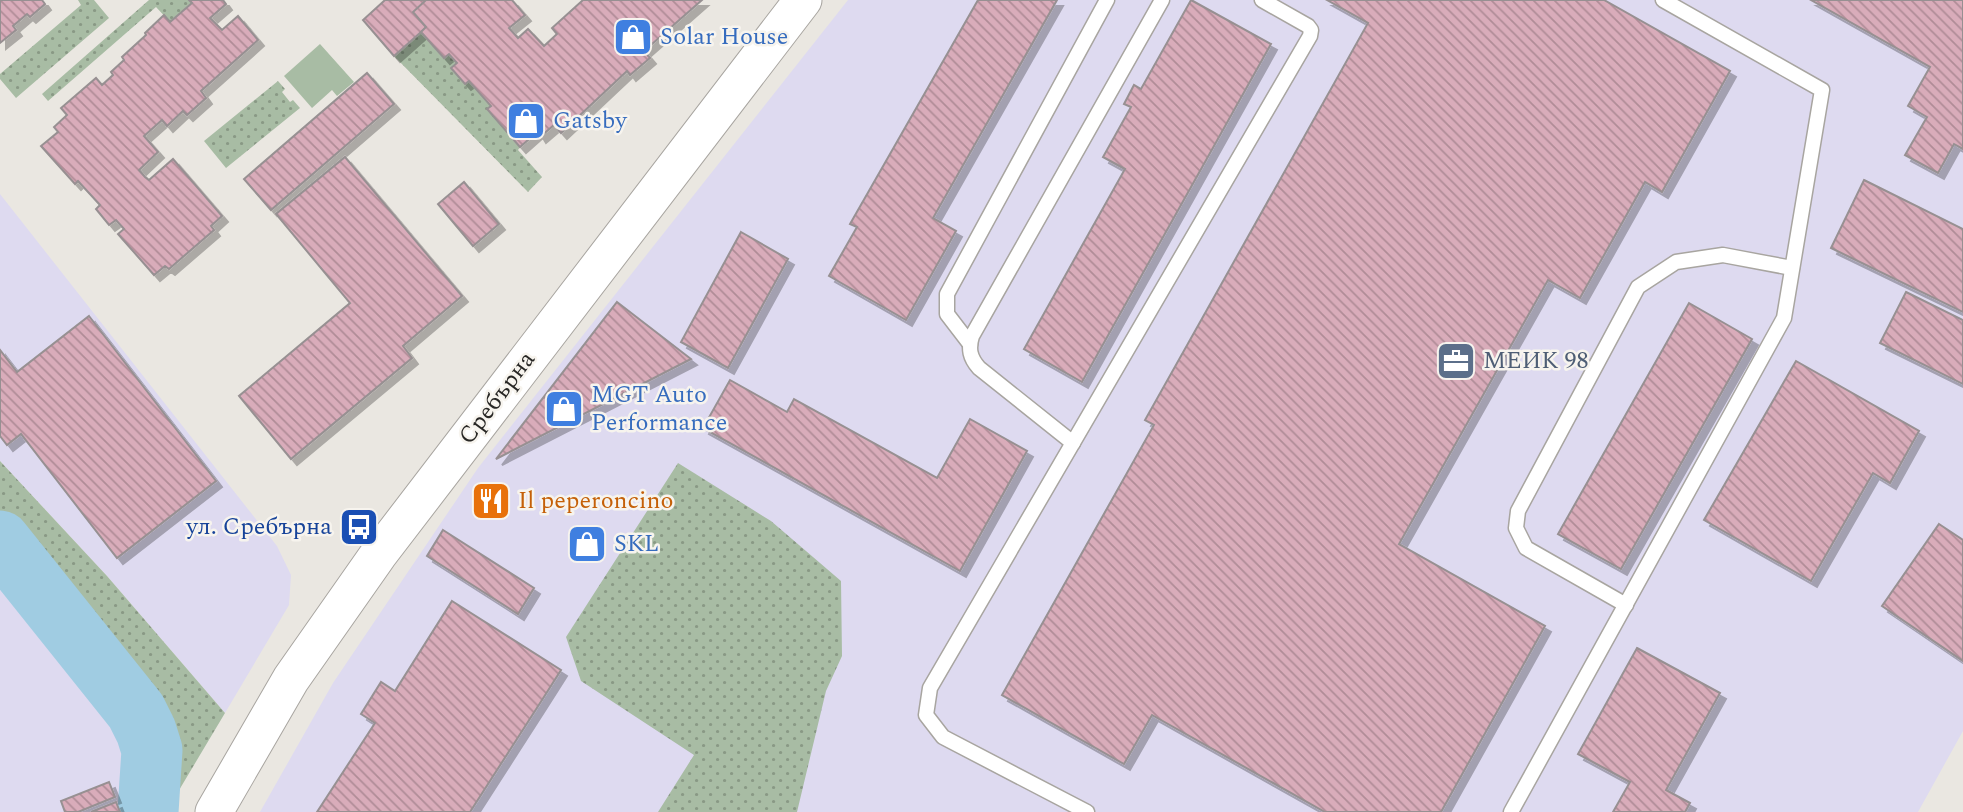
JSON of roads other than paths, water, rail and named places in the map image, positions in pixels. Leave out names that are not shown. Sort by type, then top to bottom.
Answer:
[{"type":"street","name":"Сребърна","points":[[214,812],[291,679],[371,564],[803,0]]},
{"type":"lane","points":[[970,344],[947,314],[947,294],[1107,0]]},
{"type":"lane","points":[[1073,443],[979,368],[970,353],[970,344],[972,336],[1162,0]]},
{"type":"lane","points":[[1087,812],[943,737],[926,715],[930,688],[1310,36],[1311,30],[1308,26],[1262,0]]},
{"type":"lane","points":[[1511,812],[1784,318],[1822,90],[1664,0]]},
{"type":"lane","points":[[1626,605],[1525,548],[1516,528],[1518,511],[1638,287],[1676,262],[1723,255],[1793,268]]},
{"type":"waterway","points":[[0,541],[136,711],[152,750],[148,812]]},
{"type":"place","name":"Solar House","points":[[633,37]]},
{"type":"place","name":"Gatsby","points":[[526,121]]},
{"type":"place","name":"МЕИК 98","points":[[1456,361]]},
{"type":"place","name":"MGT Auto Performance","points":[[564,409]]},
{"type":"place","name":"Il peperoncino","points":[[491,501]]},
{"type":"place","name":"ул. Сребърна","points":[[359,527]]},
{"type":"place","name":"SKL","points":[[587,544]]}]
